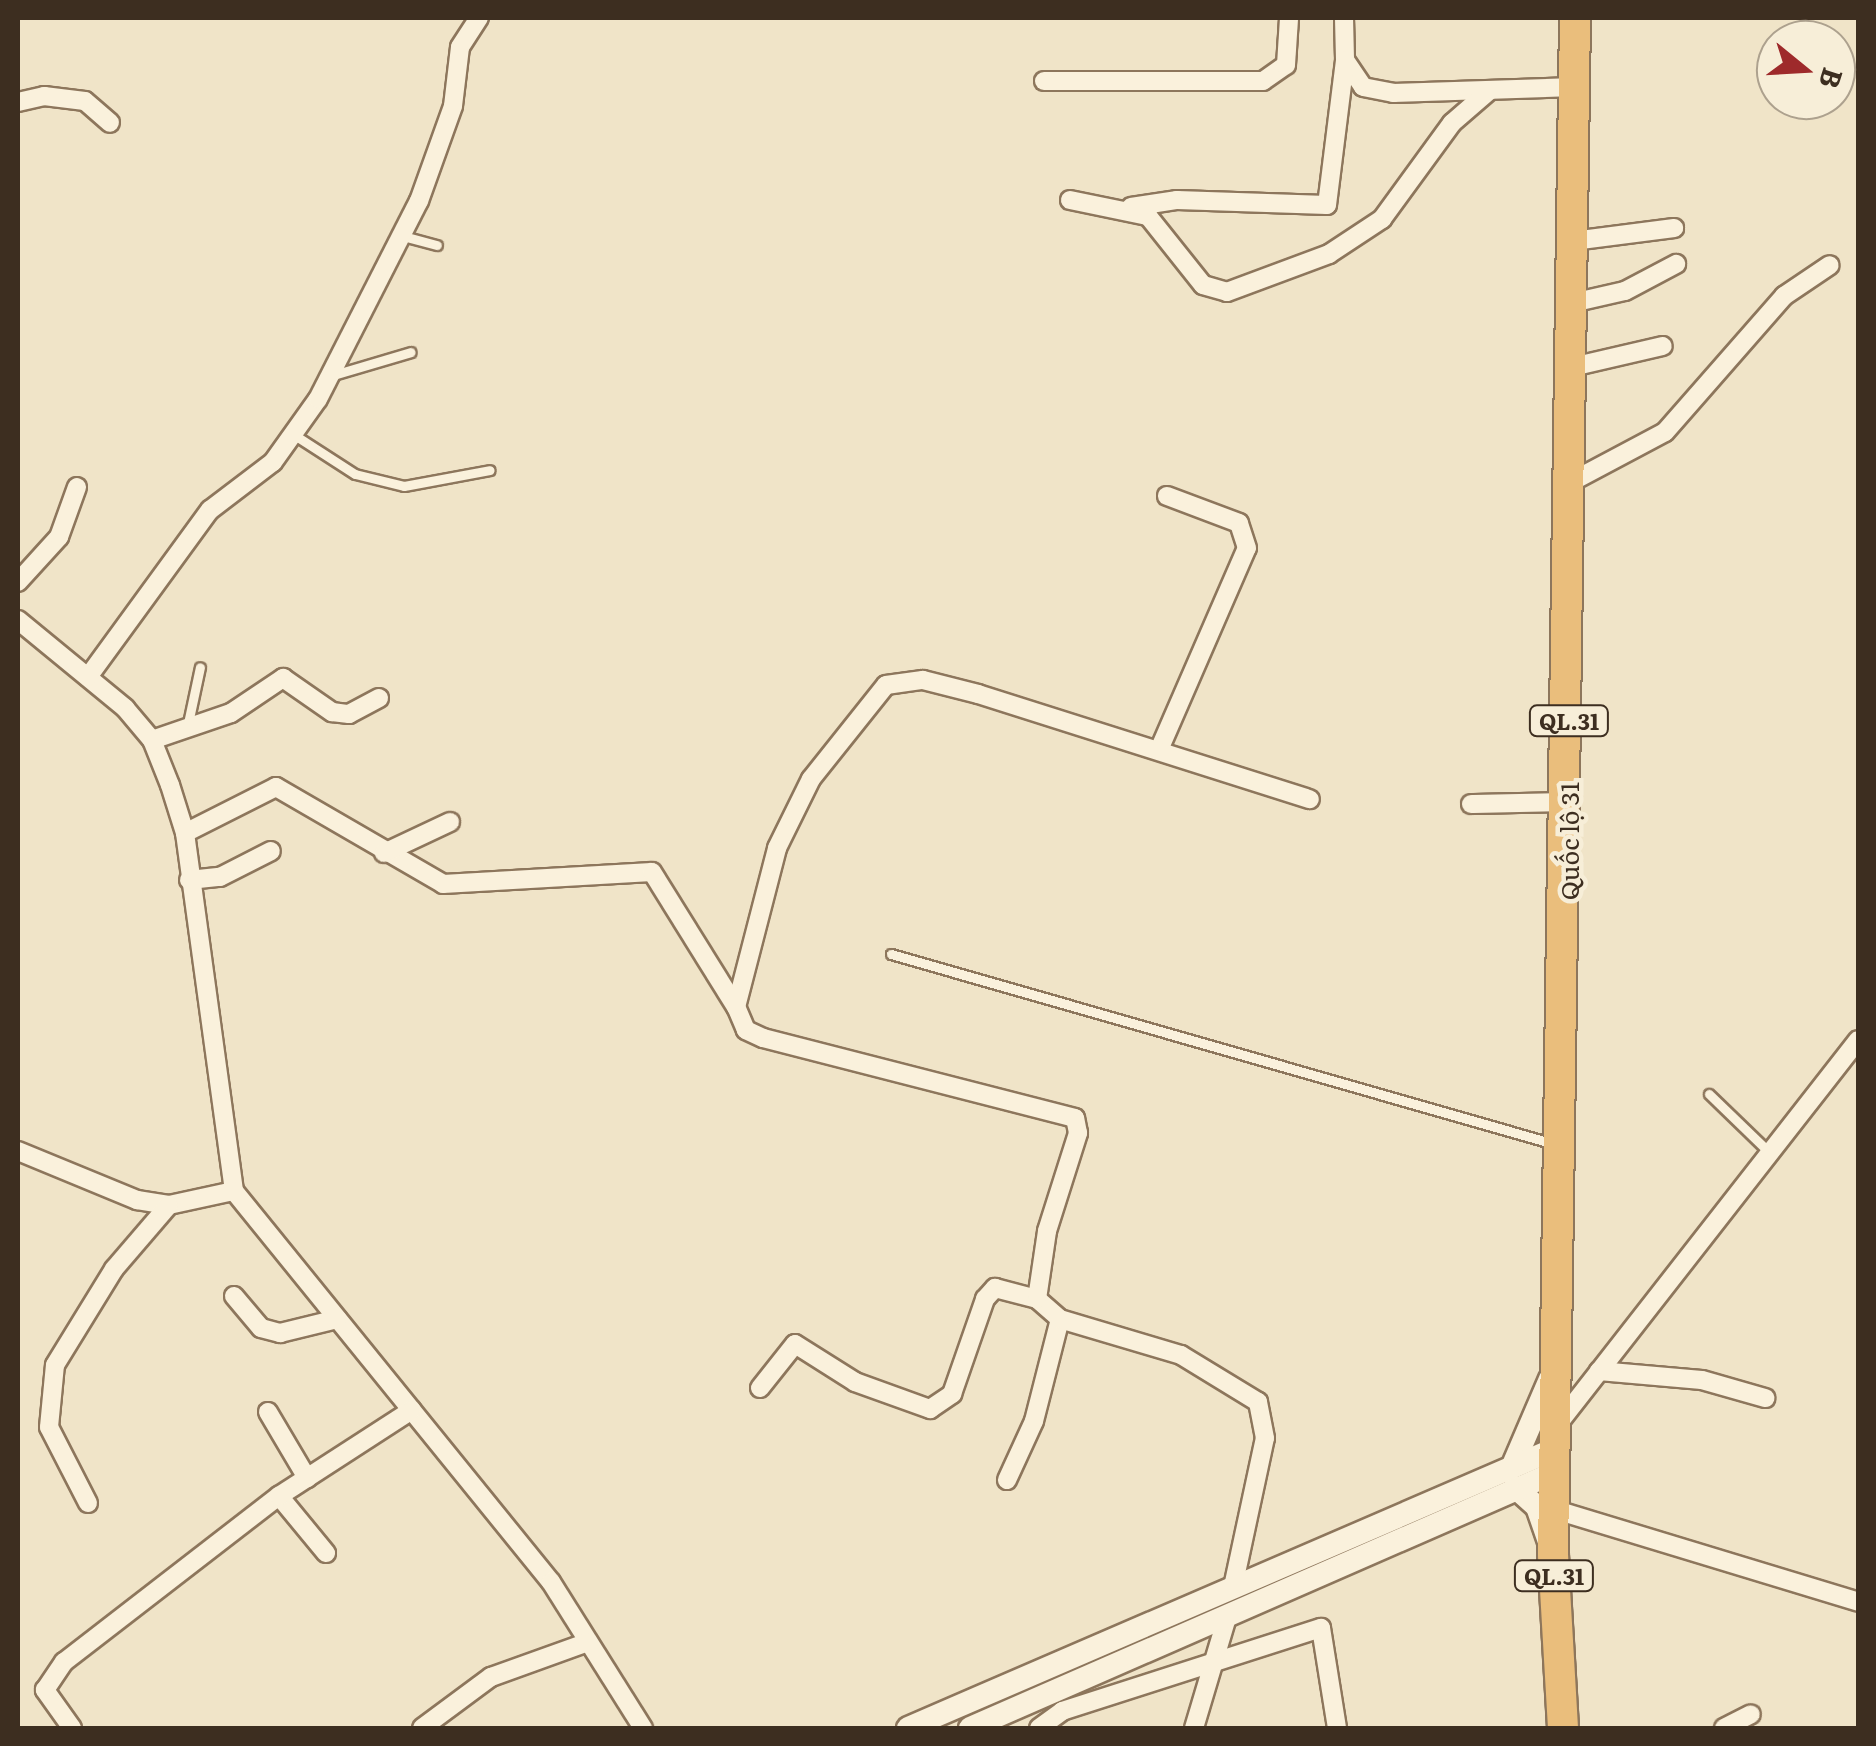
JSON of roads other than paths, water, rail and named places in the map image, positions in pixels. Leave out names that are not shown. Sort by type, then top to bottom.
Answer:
[{"type":"highway","name":"Quốc lộ 31","points":[[1557,1448],[1569,802],[1575,18]]},
{"type":"highway","name":"QL.31","points":[[1557,1448],[1553,1554],[1564,1728]]},
{"type":"street","points":[[88,677],[210,510],[296,436],[403,236],[453,106],[460,47],[478,18]]},
{"type":"street","points":[[1044,81],[1263,81],[1286,65],[1289,18]]},
{"type":"street","points":[[1070,200],[1131,207],[1177,200],[1326,205],[1345,60],[1344,18]]},
{"type":"street","points":[[1345,60],[1362,86],[1393,94],[1574,87]]},
{"type":"street","points":[[1131,207],[1157,224],[1203,285],[1227,292],[1329,254],[1382,219],[1452,123],[1489,91]]},
{"type":"street","points":[[18,102],[44,96],[85,102],[110,123]]},
{"type":"street","points":[[1573,241],[1674,228]]},
{"type":"street","points":[[1572,304],[1625,290],[1676,264]]},
{"type":"street","points":[[1571,482],[1664,432],[1784,296],[1830,266]]},
{"type":"street","points":[[1572,368],[1663,346]]},
{"type":"street","points":[[18,582],[59,537],[77,487]]},
{"type":"street","points":[[1159,750],[1247,548],[1239,523],[1168,496]]},
{"type":"street","points":[[18,620],[88,677],[152,740],[185,833],[188,880],[234,1191],[550,1582],[643,1728]]},
{"type":"street","points":[[152,740],[231,713],[282,678],[332,712],[349,714],[378,698]]},
{"type":"street","points":[[736,1008],[777,848],[811,779],[886,685],[923,680],[1310,799]]},
{"type":"street","points":[[185,833],[276,787],[443,884],[472,888],[623,868],[652,872],[746,1030],[763,1038],[1075,1118],[1078,1133],[1047,1231],[1037,1299]]},
{"type":"street","points":[[1471,804],[1569,802]]},
{"type":"street","points":[[384,853],[450,822]]},
{"type":"street","points":[[188,880],[220,878],[271,852]]},
{"type":"street","points":[[970,1728],[1228,1614],[1514,1476],[1557,1448],[1599,1371],[1855,1050]]},
{"type":"street","points":[[18,1152],[82,1182],[169,1205],[234,1191]]},
{"type":"street","points":[[88,1503],[49,1427],[55,1365],[114,1269],[169,1205]]},
{"type":"street","points":[[760,1388],[795,1344],[855,1382],[930,1409],[952,1394],[984,1299],[995,1288],[1037,1299],[1060,1319],[1181,1354],[1258,1402],[1265,1438],[1234,1586]]},
{"type":"street","points":[[234,1296],[261,1328],[280,1333],[337,1319]]},
{"type":"street","points":[[1007,1480],[1034,1421],[1060,1319]]},
{"type":"street","points":[[908,1728],[1234,1586],[1514,1476],[1560,1352]]},
{"type":"street","points":[[1599,1371],[1702,1380],[1765,1398]]},
{"type":"street","points":[[72,1728],[45,1690],[50,1676],[279,1496],[412,1410]]},
{"type":"street","points":[[268,1412],[308,1478]]},
{"type":"street","points":[[1514,1476],[1536,1506],[1553,1554]]},
{"type":"street","points":[[279,1496],[326,1553]]},
{"type":"street","points":[[1556,1510],[1858,1602]]},
{"type":"street","points":[[1194,1728],[1228,1614]]},
{"type":"street","points":[[1038,1728],[1062,1711],[1321,1628],[1337,1728]]},
{"type":"street","points":[[422,1728],[491,1678],[588,1642]]},
{"type":"street","points":[[1724,1728],[1752,1714]]},
{"type":"lane","points":[[403,236],[437,245]]},
{"type":"lane","points":[[330,376],[411,352]]},
{"type":"lane","points":[[296,436],[355,474],[404,486],[490,470]]},
{"type":"lane","points":[[186,731],[200,666]]},
{"type":"lane","points":[[891,954],[1564,1147]]},
{"type":"lane","points":[[1709,1094],[1770,1153]]}]
